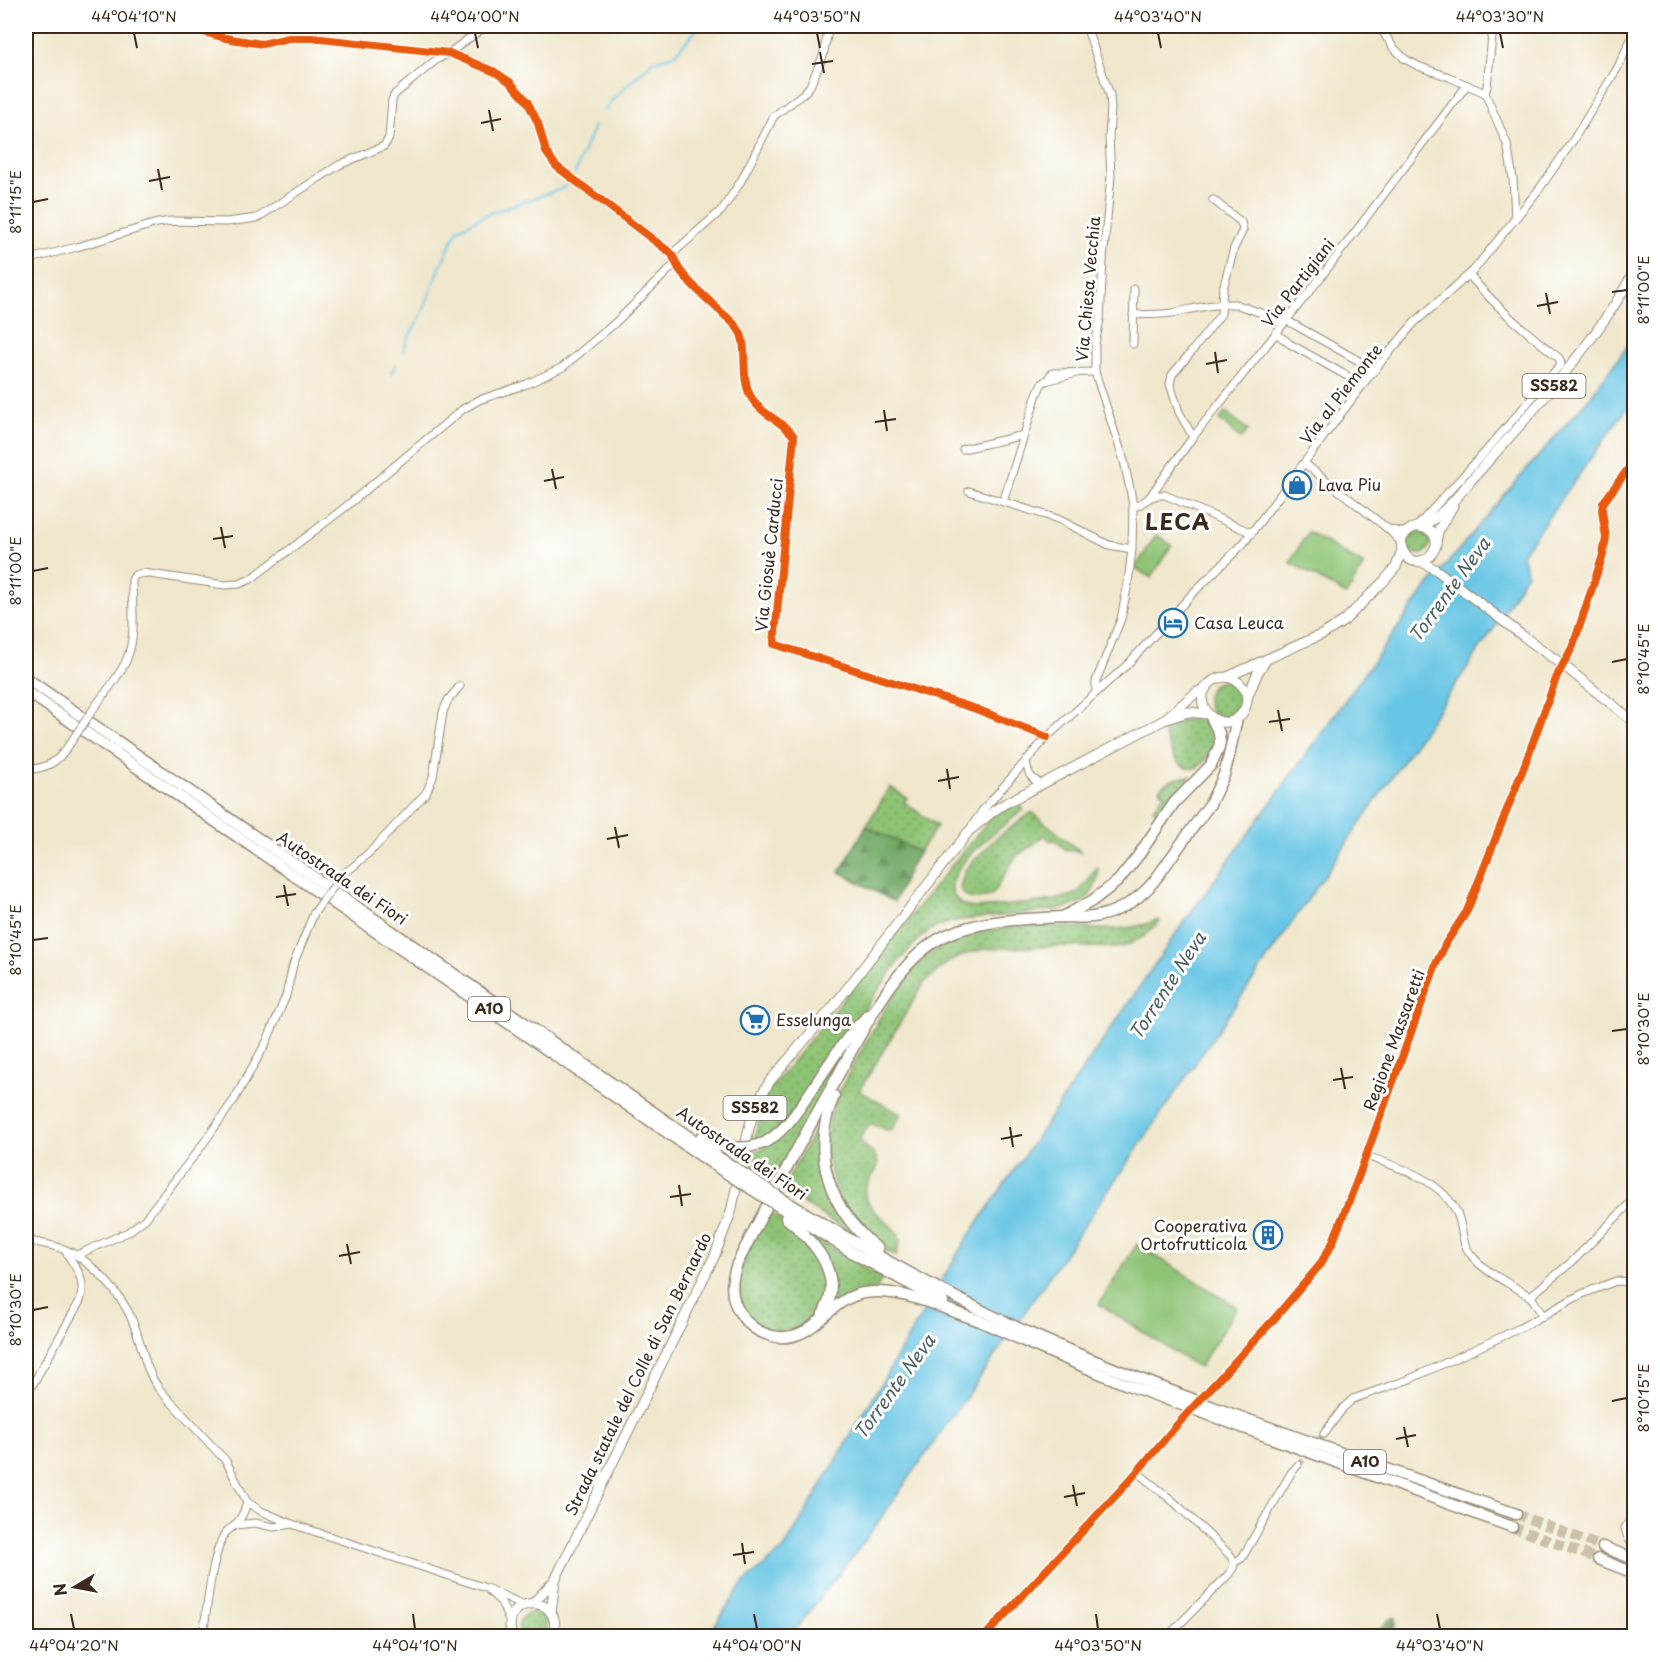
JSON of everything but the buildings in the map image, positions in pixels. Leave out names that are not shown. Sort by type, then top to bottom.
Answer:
[{"type":"highway","name":"Autostrada dei Fiori","points":[[26,678],[653,1112],[746,1186],[779,1206],[837,1233],[978,1320],[1035,1346],[1516,1514]]},
{"type":"highway","name":"Autostrada dei Fiori","points":[[26,691],[779,1206]]},
{"type":"highway","points":[[1063,917],[1092,901],[1118,881],[1174,803],[1211,765],[1220,742],[1219,733],[1210,716]]},
{"type":"highway","points":[[978,1320],[912,1297],[863,1293],[840,1303],[811,1328],[797,1335],[782,1337],[766,1334],[752,1327],[741,1315],[734,1301],[732,1287],[737,1264],[841,1069],[876,1009],[909,962],[924,948],[962,928],[989,923],[1093,917],[1112,912],[1128,904],[1156,879],[1210,804],[1217,792],[1229,756],[1237,718]]},
{"type":"highway","points":[[653,1112],[682,1125],[708,1142],[731,1148],[764,1143],[790,1122],[858,1025],[876,1009]]},
{"type":"highway","points":[[841,1069],[826,1115],[823,1134],[828,1180],[837,1201],[858,1231],[899,1273]]},
{"type":"highway","points":[[779,1206],[810,1240],[828,1270],[831,1296],[821,1320]]},
{"type":"highway","name":"Autostrada dei Fiori","points":[[899,1273],[1127,1379],[1512,1527]]},
{"type":"highway","points":[[1603,1547],[1635,1559]]},
{"type":"highway","points":[[1598,1559],[1635,1573]]},
{"type":"main road","name":"SS582","points":[[1412,529],[1430,522],[1437,516],[1460,487],[1556,384],[1605,319],[1635,272]]},
{"type":"main road","name":"SS582","points":[[1436,542],[1439,529],[1460,487]]},
{"type":"main road","points":[[1269,658],[1257,672],[1245,710],[1237,718],[1224,722],[1210,716],[1203,701],[1203,694],[1215,679],[1227,677],[1269,658],[1325,633],[1344,621],[1396,567],[1402,547],[1412,529],[1430,531],[1436,542],[1433,554],[1427,559],[1396,567]]},
{"type":"main road","points":[[1402,547],[1407,557],[1435,569],[1635,722]]},
{"type":"main road","points":[[1433,554],[1435,569]]},
{"type":"main road","points":[[1227,677],[1239,682],[1247,698]]},
{"type":"main road","name":"Strada statale del Colle di San Bernardo","points":[[1164,720],[1197,692],[1206,688]]},
{"type":"main road","name":"Strada statale del Colle di San Bernardo","points":[[551,1613],[555,1580],[715,1255],[731,1212],[756,1104],[770,1081],[832,1008],[969,831],[995,810],[1164,720],[1188,712],[1210,716]]},
{"type":"main road","name":"Strada statale del Colle di San Bernardo","points":[[510,1632],[512,1616],[517,1609],[529,1604],[555,1580]]},
{"type":"main road","points":[[529,1604],[540,1605],[551,1613],[556,1634]]},
{"type":"street","points":[[26,770],[47,766],[57,760],[126,662],[130,649],[133,619],[132,580],[135,575],[142,573],[225,585],[239,584],[251,579],[343,509],[463,410],[479,400],[527,384],[563,366],[615,323],[676,263],[672,254],[556,166],[546,152],[538,123],[527,101],[510,82],[495,72],[449,53],[312,38],[289,38],[262,44],[225,38],[182,26]]},
{"type":"street","points":[[26,260],[157,223],[227,222],[257,218],[339,165],[384,146],[388,138],[392,100],[395,94],[436,60],[486,26]]},
{"type":"street","points":[[672,254],[722,210],[741,181],[774,116],[810,86],[823,56],[828,26]]},
{"type":"street","name":"Via Chiesa Vecchia","points":[[1086,26],[1110,95],[1111,108],[1109,137],[1111,176],[1102,269],[1100,319],[1095,344],[1095,372],[1124,462],[1132,506],[1132,549],[1128,583],[1121,619],[1096,681],[1096,692]]},
{"type":"street","points":[[1379,26],[1405,60],[1449,76],[1485,93]]},
{"type":"street","points":[[1493,26],[1485,93],[1507,144],[1513,178],[1515,218]]},
{"type":"street","name":"Via al Piemonte","points":[[969,831],[982,811],[1047,737],[1128,664],[1243,544],[1363,385],[1414,322],[1469,275],[1540,188],[1618,67],[1635,33]]},
{"type":"street","name":"Via Partigiani","points":[[1148,499],[1193,437],[1331,264],[1467,85]]},
{"type":"street","points":[[1193,437],[1179,412],[1170,379],[1221,314],[1223,290],[1234,248],[1243,230],[1241,222],[1213,200]]},
{"type":"street","name":"Via Giosuè Carducci","points":[[676,263],[712,304],[737,327],[743,339],[744,372],[751,397],[758,407],[792,432],[794,437],[774,644],[976,709],[1047,737]]},
{"type":"street","points":[[1460,487],[1561,362],[1508,316],[1469,275]]},
{"type":"street","points":[[1133,344],[1134,289]]},
{"type":"street","points":[[1133,315],[1171,313],[1211,305],[1235,304],[1285,322],[1375,370]]},
{"type":"street","points":[[1276,333],[1290,344],[1363,385]]},
{"type":"street","points":[[1003,502],[1037,394],[1043,383],[1077,373],[1095,372]]},
{"type":"street","points":[[963,449],[1024,435]]},
{"type":"street","name":"Regione Massaretti","points":[[1204,1395],[1292,1299],[1319,1266],[1332,1244],[1436,964],[1446,943],[1467,911],[1526,764],[1557,676],[1573,646],[1603,555],[1606,538],[1603,503],[1635,461]]},
{"type":"street","points":[[1304,463],[1388,529],[1402,547]]},
{"type":"street","points":[[1161,479],[1161,488],[1165,495]]},
{"type":"street","points":[[969,491],[1058,519],[1109,545],[1132,549]]},
{"type":"street","points":[[1132,506],[1137,506],[1158,495],[1165,495],[1252,533]]},
{"type":"street","points":[[1388,529],[1412,529]]},
{"type":"street","points":[[77,1255],[128,1232],[145,1219],[234,1100],[266,1043],[286,996],[293,964],[314,913],[342,874],[374,848],[426,793],[433,777],[443,712],[448,700],[460,686]]},
{"type":"street","points":[[1026,760],[1029,775],[1035,781],[1043,784]]},
{"type":"street","points":[[1366,1156],[1426,1181],[1442,1193],[1457,1212],[1463,1241],[1473,1258],[1486,1270],[1532,1298],[1543,1316]]},
{"type":"street","points":[[1532,1298],[1533,1294],[1574,1260],[1635,1199]]},
{"type":"street","points":[[26,1240],[64,1249],[77,1255],[93,1268],[133,1320],[150,1377],[226,1461],[248,1502],[261,1511],[292,1524],[529,1604]]},
{"type":"street","points":[[26,1396],[80,1301],[83,1290],[81,1276],[64,1249]]},
{"type":"street","points":[[1324,1434],[1353,1399],[1410,1379],[1543,1316],[1582,1294],[1616,1281],[1635,1282]]},
{"type":"street","points":[[985,1636],[1188,1414]]},
{"type":"street","points":[[1172,1636],[1173,1631],[1228,1575],[1235,1562],[1242,1558],[1291,1473],[1298,1465]]},
{"type":"street","points":[[1137,1472],[1174,1502],[1235,1562]]},
{"type":"street","points":[[203,1636],[218,1550],[225,1533],[241,1518],[248,1502]]},
{"type":"street","points":[[1635,1515],[1625,1528],[1628,1538],[1635,1546]]},
{"type":"street","points":[[235,1525],[255,1523],[274,1527],[292,1524]]},
{"type":"street","points":[[486,1588],[501,1602],[510,1632]]},
{"type":"green space","points":[[1226,412],[1248,430],[1241,439],[1219,420]]},
{"type":"green space","points":[[1308,532],[1364,565],[1346,595],[1290,562]]},
{"type":"green space","points":[[1419,532],[1427,535],[1430,543],[1427,551],[1419,554],[1411,551],[1408,543],[1411,535]]},
{"type":"green space","points":[[1156,535],[1172,545],[1151,578],[1135,568]]},
{"type":"green space","points":[[1225,681],[1238,686],[1243,699],[1238,712],[1225,717],[1212,712],[1207,699],[1212,686]]},
{"type":"green space","points":[[1192,718],[1206,725],[1215,737],[1210,753],[1201,765],[1188,768],[1173,755],[1163,731],[1183,720]]},
{"type":"green space","points":[[1190,776],[1158,813],[1153,809],[1164,794],[1159,789],[1162,786],[1181,777]]},
{"type":"green space","points":[[890,787],[907,798],[904,802],[937,826],[919,852],[866,826]]},
{"type":"green space","points":[[1017,801],[1024,810],[976,849],[956,874],[952,886],[957,900],[963,905],[975,908],[1056,900],[1078,892],[1096,868],[1099,869],[1091,894],[1080,903],[1055,910],[953,921],[932,929],[920,938],[898,962],[786,1121],[764,1139],[753,1142],[767,1093],[991,817]]},
{"type":"green space","points":[[1032,812],[1081,852],[1066,850],[1054,839],[1051,841],[1044,835],[1016,856],[993,894],[976,899],[969,898],[962,893],[960,887],[965,870],[995,839]]},
{"type":"green space","points":[[866,826],[919,852],[894,902],[840,872]]},
{"type":"green space","points":[[1160,921],[1143,937],[1117,948],[1060,946],[986,949],[968,953],[949,962],[924,983],[859,1091],[901,1114],[890,1131],[872,1124],[860,1138],[863,1145],[875,1156],[878,1164],[866,1187],[866,1198],[873,1209],[899,1236],[896,1256],[870,1238],[842,1205],[832,1175],[826,1142],[832,1110],[845,1080],[886,1007],[911,971],[921,961],[946,944],[978,932],[1035,926],[1127,928]]},
{"type":"green space","points":[[847,1043],[849,1044],[774,1185],[747,1168],[751,1153],[766,1147]]},
{"type":"green space","points":[[816,1127],[819,1128],[819,1144],[835,1207],[852,1234],[782,1190]]},
{"type":"green space","points":[[770,1212],[811,1248],[822,1266],[827,1288],[818,1314],[810,1322],[791,1330],[770,1330],[760,1326],[744,1312],[738,1298],[738,1274]]},
{"type":"green space","points":[[816,1238],[882,1278],[876,1289],[834,1303],[814,1241]]},
{"type":"green space","points":[[1137,1244],[1237,1307],[1199,1368],[1099,1304]]},
{"type":"green space","points":[[533,1612],[546,1621],[545,1632],[543,1636],[522,1636],[519,1628],[520,1621],[525,1615]]},
{"type":"green space","points":[[1395,1616],[1397,1623],[1391,1636],[1355,1636],[1379,1629]]},
{"type":"water","name":"Torrente Neva","points":[[1634,337],[1634,400],[1522,554],[1527,573],[1495,627],[994,1357],[864,1542],[790,1636],[708,1636],[743,1583],[784,1549],[962,1246],[1177,932],[1425,590],[1590,397]]},
{"type":"waterway","points":[[605,111],[612,100],[653,61],[674,55],[700,26]]},
{"type":"waterway","points":[[575,173],[594,126]]},
{"type":"waterway","points":[[403,351],[421,316],[458,229],[490,213],[564,188],[568,182]]},
{"type":"waterway","points":[[391,373],[396,364]]},
{"type":"tunnel","points":[[1298,1465],[1324,1434]]},
{"type":"tunnel","points":[[1516,1514],[1603,1547]]},
{"type":"tunnel","points":[[1512,1527],[1598,1559]]},
{"type":"cycle path","points":[[182,26],[225,38],[262,44],[289,38],[312,38],[449,53],[495,72],[510,82],[527,101],[538,123],[546,152],[556,166],[672,254],[686,277],[737,327],[743,341],[746,381],[751,397],[761,409],[791,432],[794,437],[774,644],[976,709],[1047,737]]},
{"type":"cycle path","points":[[985,1636],[1130,1480],[1275,1318],[1319,1266],[1332,1244],[1436,964],[1446,943],[1467,911],[1557,676],[1573,646],[1603,555],[1606,538],[1603,503],[1634,461]]},
{"type":"place","name":"Lava Piu","points":[[1297,485]]},
{"type":"place","name":"Casa Leuca","points":[[1173,623]]},
{"type":"place","name":"Esselunga","points":[[755,1020]]},
{"type":"place","name":"Cooperativa Ortofrutticola","points":[[1268,1235]]},
{"type":"district","name":"LECA","points":[[1178,522]]}]
